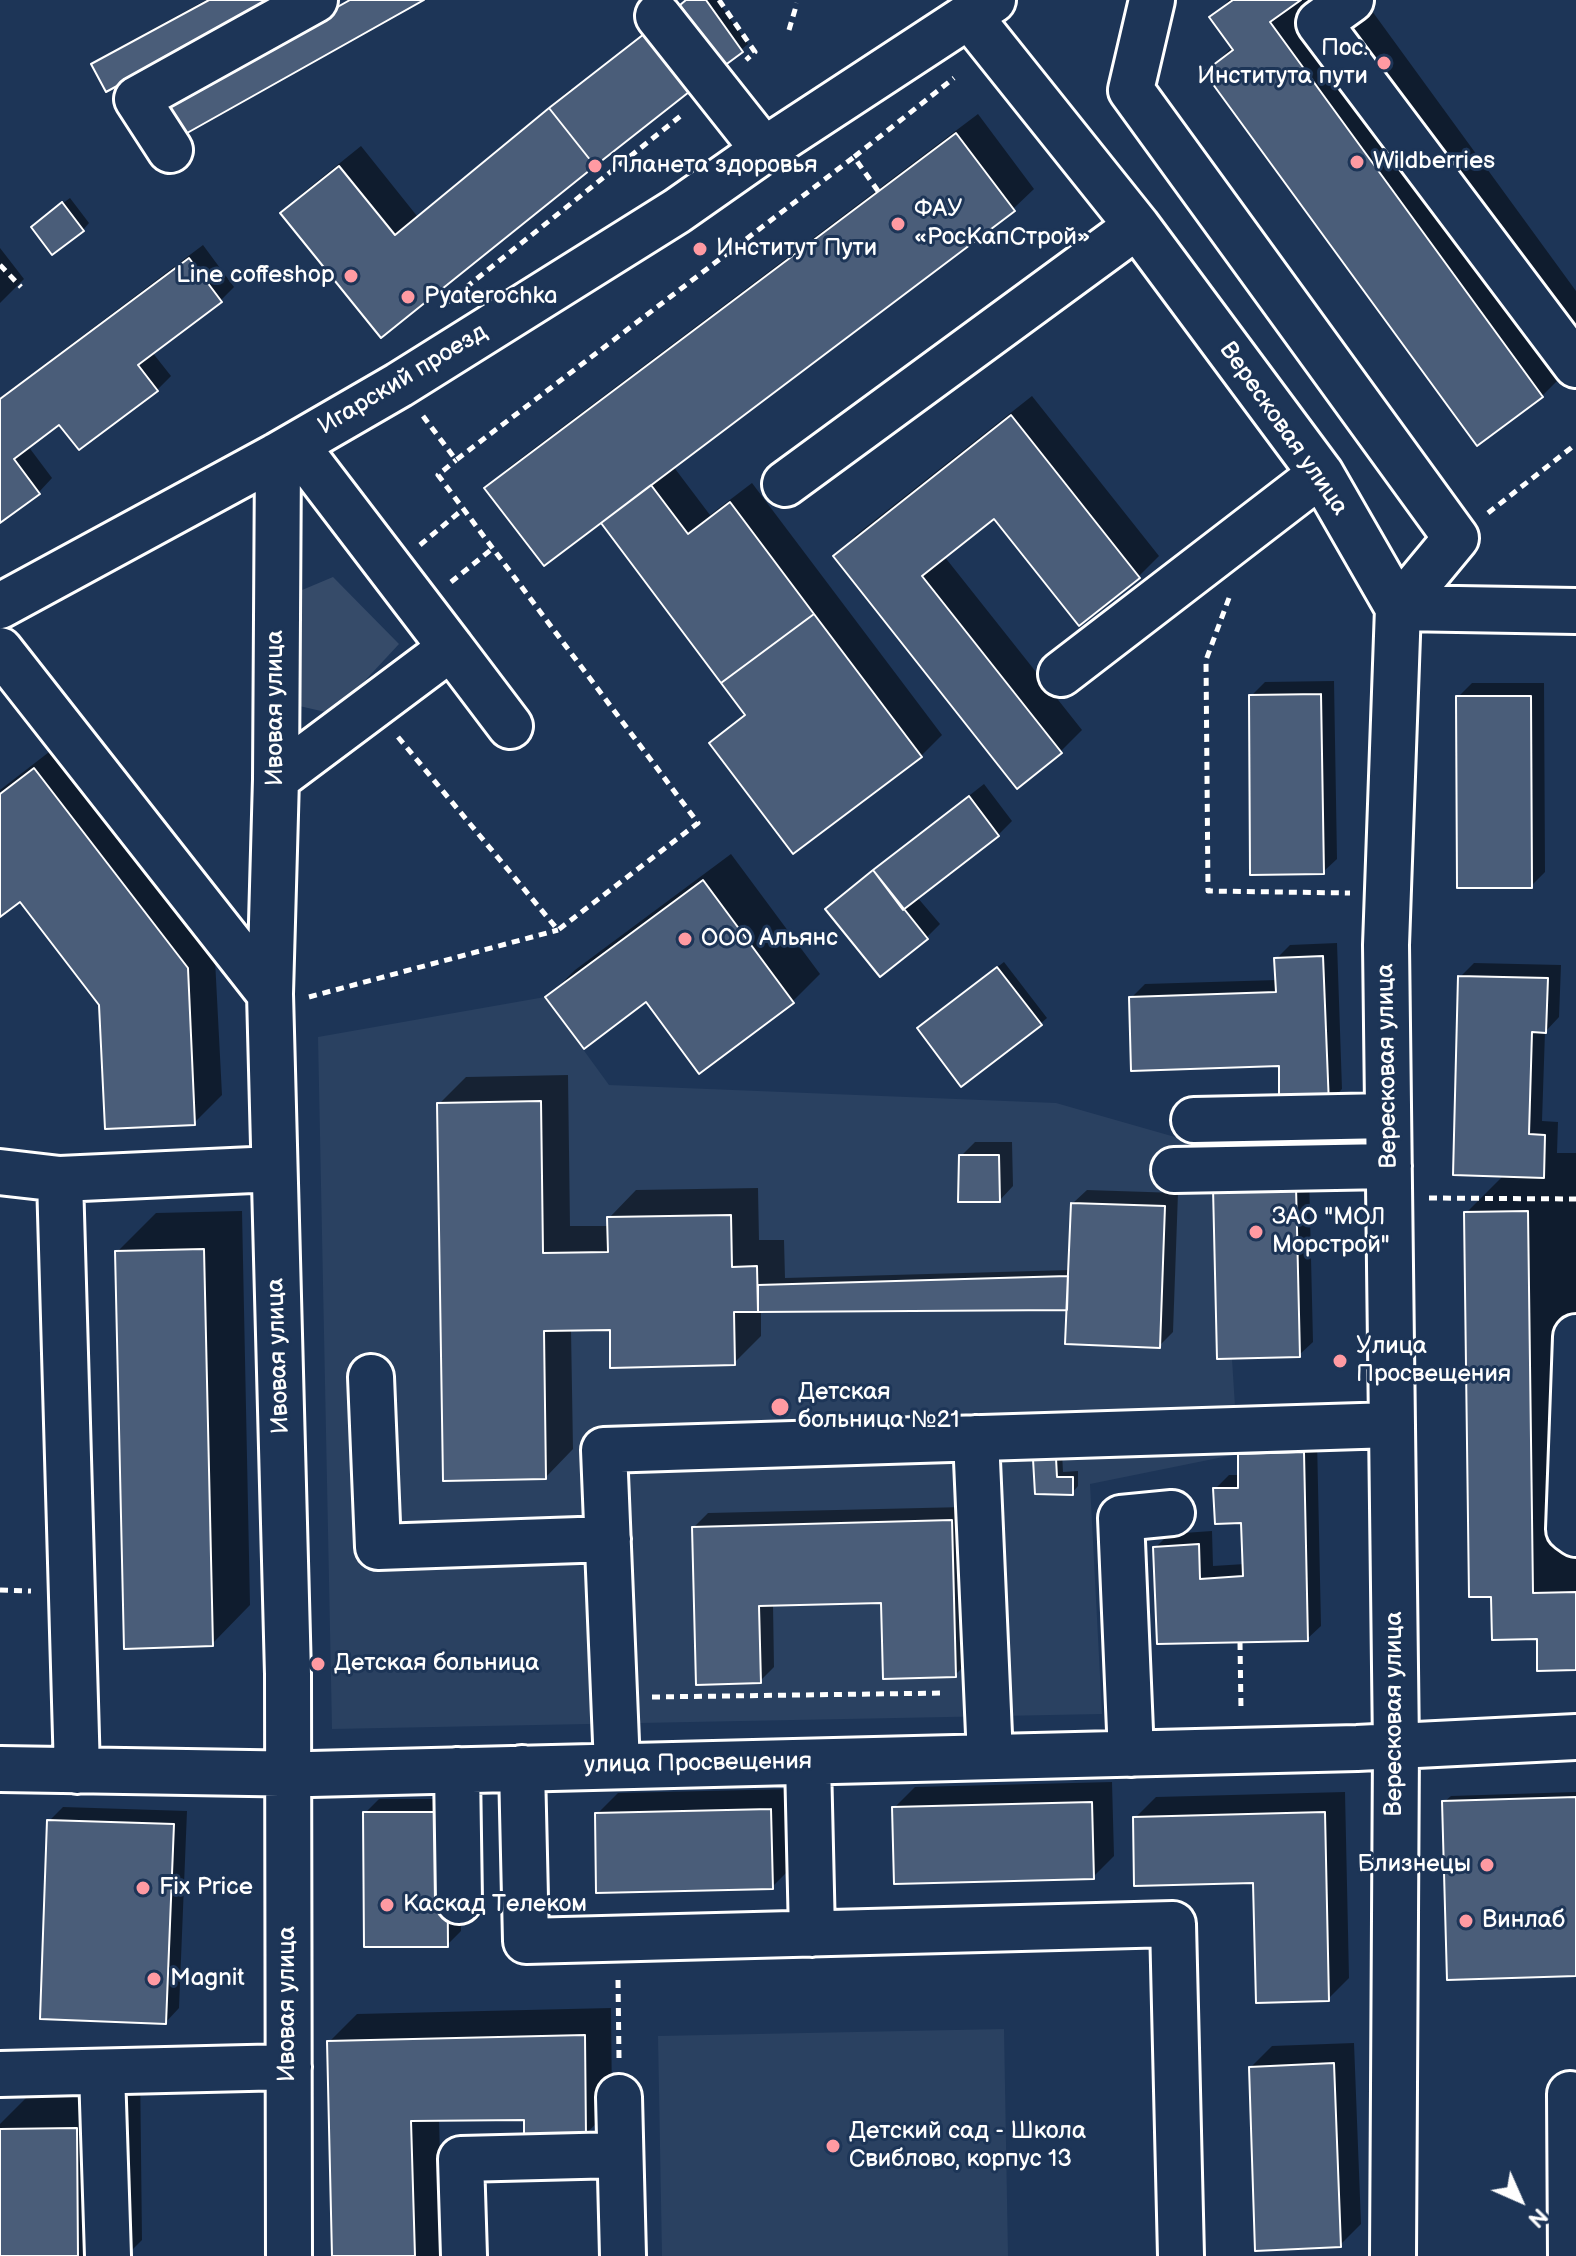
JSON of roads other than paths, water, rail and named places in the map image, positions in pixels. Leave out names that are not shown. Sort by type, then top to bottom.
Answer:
[{"type":"street","points":[[170,150],[137,99],[315,0]]},
{"type":"street","points":[[1152,0],[1131,90],[1456,538],[1398,608]]},
{"type":"street","points":[[1351,0],[1319,23],[1576,365]]},
{"type":"street","name":"Игарский проезд","points":[[0,606],[287,450],[399,385],[677,211],[764,150],[808,107],[982,8]]},
{"type":"street","name":"Вересковая улица","points":[[982,8],[1137,226],[1321,474],[1398,608],[1388,894],[1396,1747],[1393,2256]]},
{"type":"street","points":[[658,16],[764,150]]},
{"type":"street","points":[[785,484],[1137,226]]},
{"type":"street","points":[[287,450],[390,569],[510,726]]},
{"type":"street","name":"Ивовая улица","points":[[287,450],[270,1001],[288,1674],[289,2256]]},
{"type":"street","points":[[1061,674],[1321,474]]},
{"type":"street","points":[[1398,608],[1576,611]]},
{"type":"street","points":[[276,779],[451,648]]},
{"type":"street","points":[[0,650],[270,1001]]},
{"type":"street","points":[[1194,1120],[1388,1116]]},
{"type":"street","points":[[0,1172],[60,1179],[274,1169]]},
{"type":"street","points":[[1174,1170],[1389,1182]]},
{"type":"street","points":[[60,1179],[77,1771]]},
{"type":"street","points":[[1576,1337],[1569,1529],[1576,1534]]},
{"type":"street","points":[[371,1377],[378,1547],[608,1539]]},
{"type":"street","points":[[617,1766],[604,1450],[1392,1425]]},
{"type":"street","points":[[976,1438],[990,1757]]},
{"type":"street","points":[[1131,1754],[1121,1518],[1172,1513]]},
{"type":"street","name":"улица Просвещения","points":[[0,1769],[288,1774],[1396,1747],[1576,1737]]},
{"type":"street","points":[[808,1762],[812,1934]]},
{"type":"street","points":[[522,1768],[526,1941],[1173,1924],[1181,2256]]},
{"type":"street","points":[[457,1770],[459,1901]]},
{"type":"street","points":[[0,2074],[289,2067]]},
{"type":"street","points":[[102,2072],[108,2256]]},
{"type":"street","points":[[1570,2094],[1571,2256]]},
{"type":"street","points":[[619,2097],[623,2256]]},
{"type":"street","points":[[464,2256],[461,2159],[620,2155]]},
{"type":"place","name":"Пос. Института пути","points":[[1384,63]]},
{"type":"place","name":"Wildberries","points":[[1357,162]]},
{"type":"place","name":"Планета здоровья","points":[[595,166]]},
{"type":"place","name":"ФАУ «РосКапСтрой»","points":[[898,224]]},
{"type":"place","name":"Институт Пути","points":[[700,249]]},
{"type":"place","name":"Line coffeshop","points":[[351,276]]},
{"type":"place","name":"Pyaterochka","points":[[408,297]]},
{"type":"place","name":"ООО Альянс","points":[[685,939]]},
{"type":"place","name":"ЗАО \"МОЛ Морстрой\"","points":[[1256,1232]]},
{"type":"place","name":"Улица Просвещения","points":[[1340,1361]]},
{"type":"place","name":"Детская больница №21","points":[[780,1407]]},
{"type":"place","name":"Детская больница","points":[[318,1664]]},
{"type":"place","name":"Близнецы","points":[[1487,1865]]},
{"type":"place","name":"Fix Price","points":[[143,1888]]},
{"type":"place","name":"Каскад Телеком","points":[[387,1905]]},
{"type":"place","name":"Винлаб","points":[[1466,1921]]},
{"type":"place","name":"Magnit","points":[[154,1979]]},
{"type":"place","name":"Детский сад - Школа Свиблово, корпус 13","points":[[833,2146]]}]
